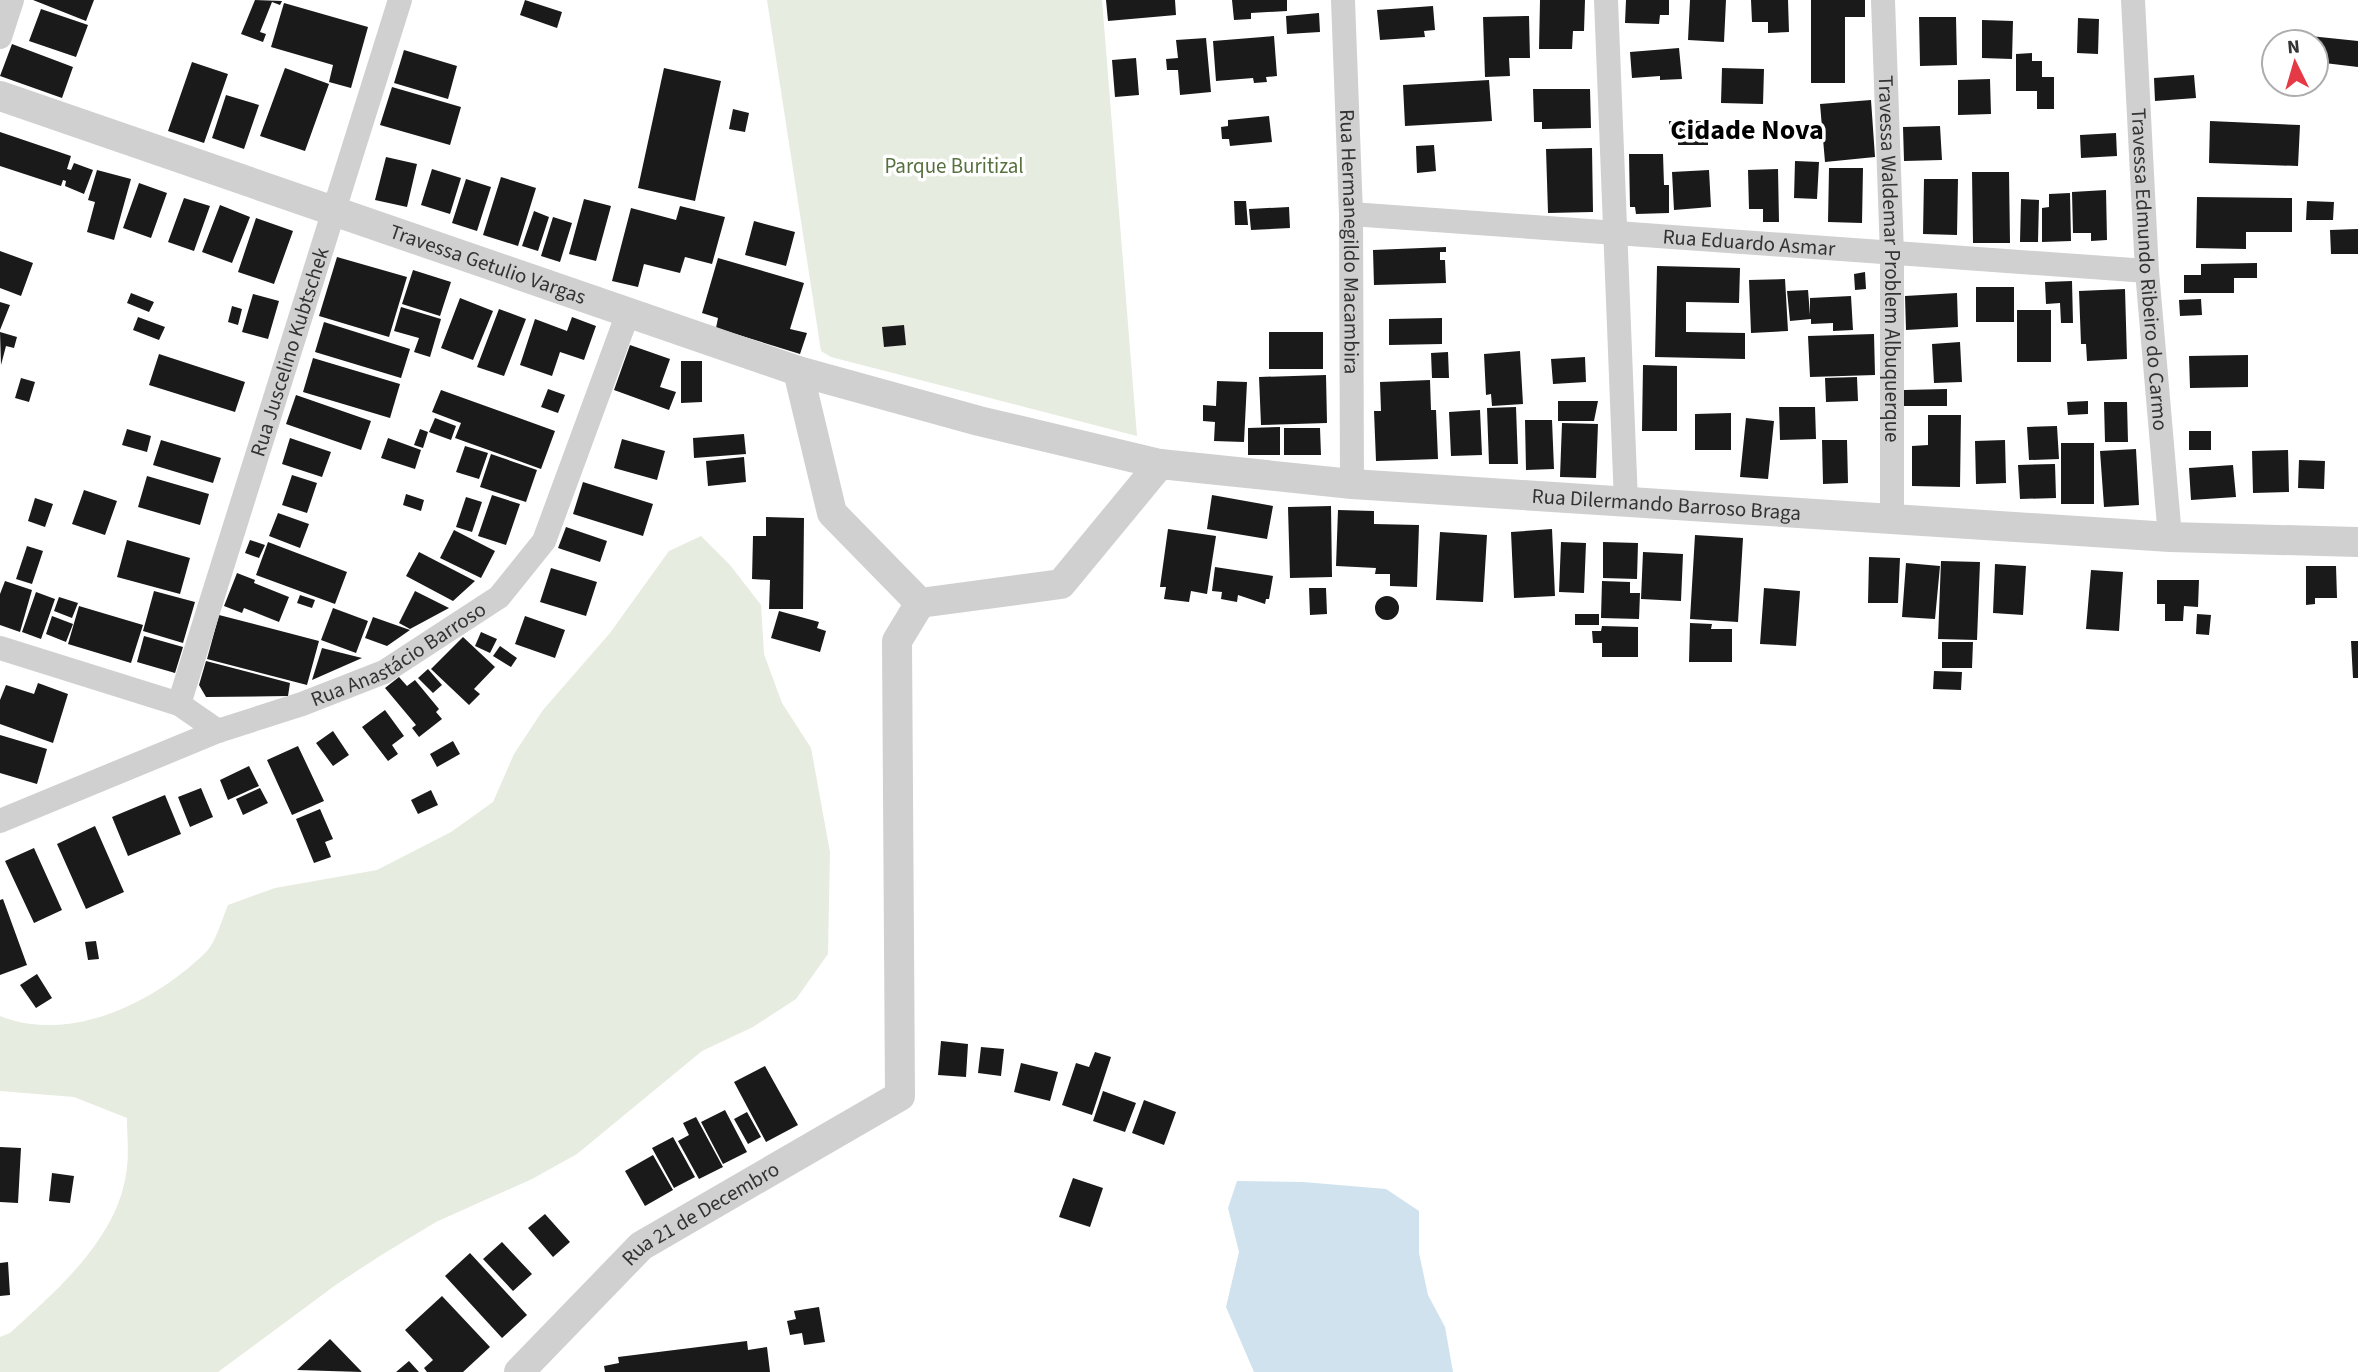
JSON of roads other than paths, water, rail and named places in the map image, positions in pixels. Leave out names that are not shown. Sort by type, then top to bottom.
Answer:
[{"type":"street","points":[[0,37],[12,0]]},
{"type":"street","name":"Rua Juscelino Kubtschek","points":[[179,704],[332,208],[400,0]]},
{"type":"street","name":"Rua Hermanegildo Macambira","points":[[1343,0],[1351,214],[1352,484]]},
{"type":"street","points":[[1606,0],[1618,235],[1626,502]]},
{"type":"street","name":"Travessa Waldemar Problem Albuquerque","points":[[1883,0],[1892,255],[1892,519]]},
{"type":"street","name":"Travessa Edmundo Ribeiro do Carmo","points":[[2133,0],[2147,271],[2170,537]]},
{"type":"street","name":"Travessa Getulio Vargas","points":[[0,96],[332,208],[798,371],[979,421]]},
{"type":"street","name":"Rua Eduardo Asmar","points":[[1351,214],[1892,255],[2147,271]]},
{"type":"street","name":"Rua Anastácio Barroso","points":[[0,821],[218,731],[302,704],[384,672],[499,597],[544,541],[628,313]]},
{"type":"street","points":[[798,371],[832,513],[920,603],[1061,584],[1160,464]]},
{"type":"street","name":"Rua Dilermando Barroso Braga","points":[[979,421],[1160,464],[1352,484],[2170,537],[2358,542]]},
{"type":"street","name":"Rua 21 de Decembro","points":[[519,1372],[641,1246],[900,1096],[897,640],[920,603]]},
{"type":"street","points":[[0,648],[179,704],[218,731]]},
{"type":"water","points":[[1237,1181],[1303,1182],[1386,1189],[1419,1211],[1419,1253],[1428,1295],[1445,1327],[1453,1372],[1254,1372],[1226,1307],[1239,1252],[1228,1208]]},
{"type":"district","name":"Cidade Nova","points":[[1747,129]]},
{"type":"park label","name":"Parque Buritizal","points":[[954,166]]}]
